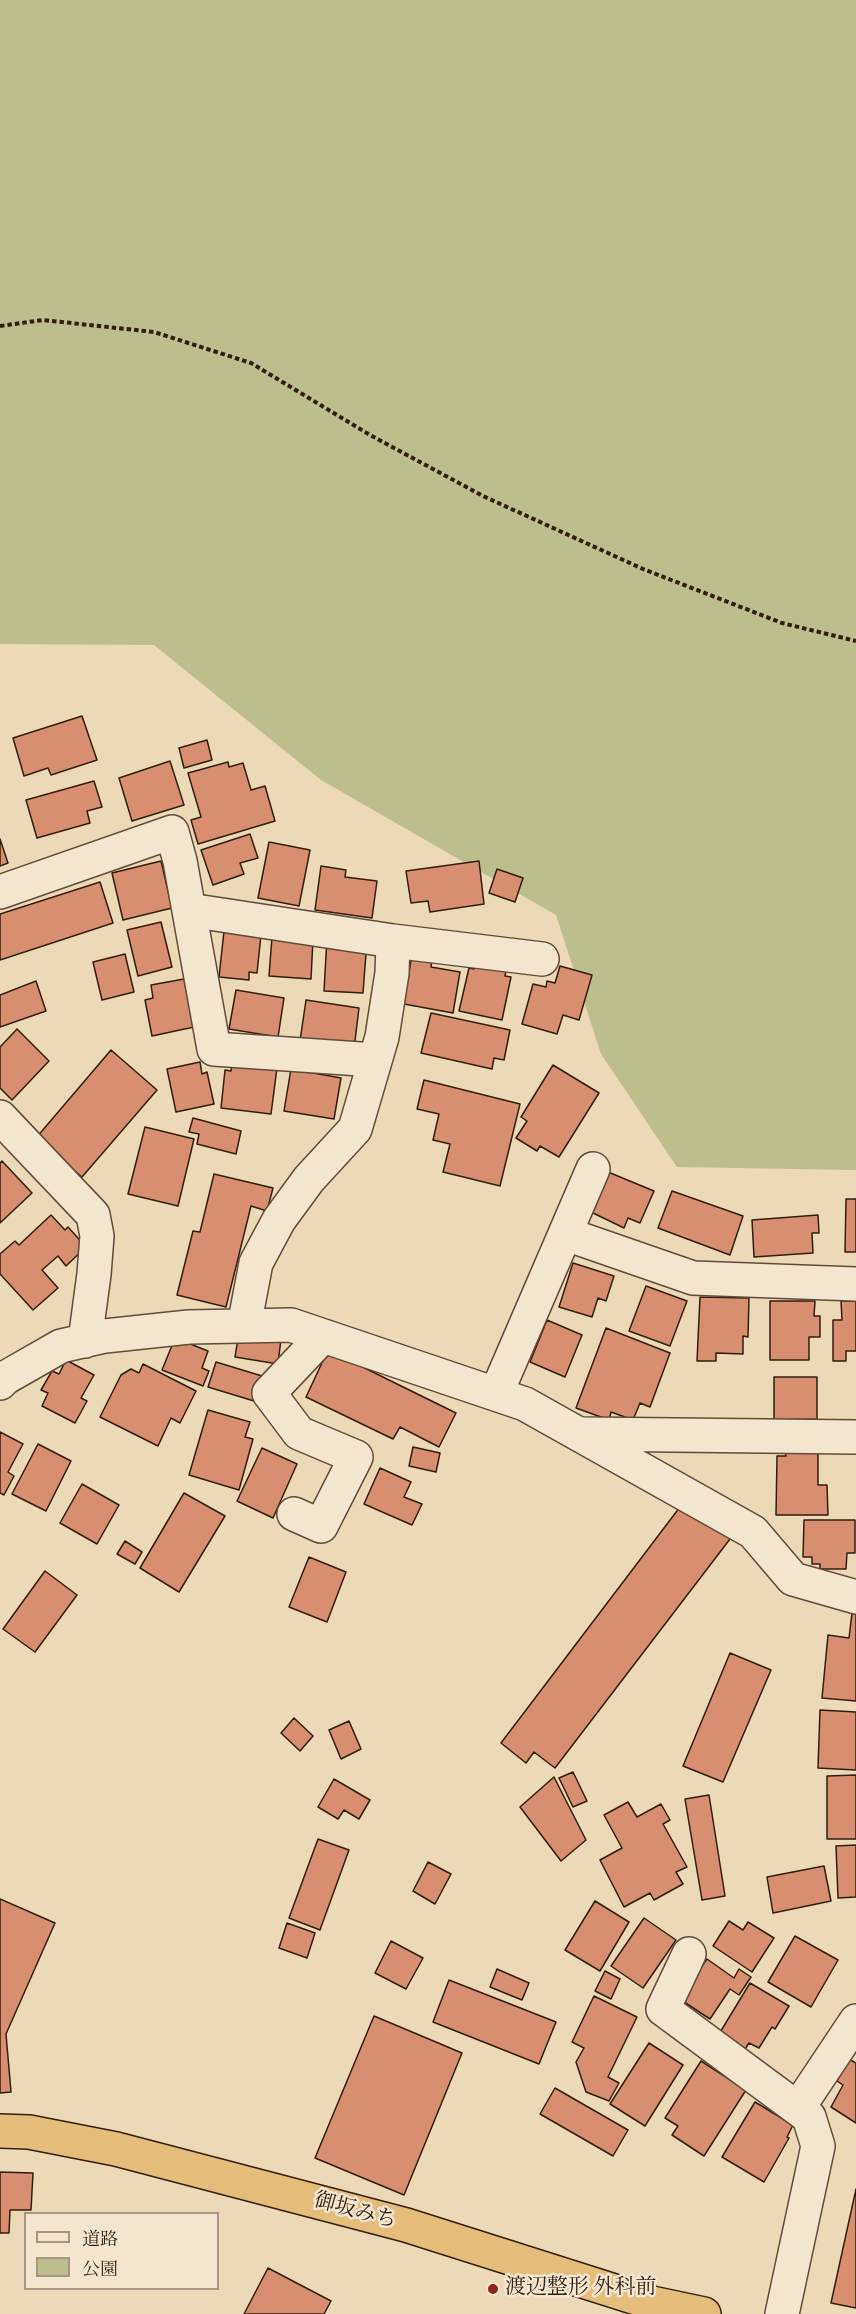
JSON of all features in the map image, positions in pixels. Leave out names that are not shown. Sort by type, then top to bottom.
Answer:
[{"type":"highway","name":"御坂みち","points":[[0,2131],[29,2132],[139,2155],[406,2225],[651,2308],[705,2314]]},
{"type":"street","points":[[0,892],[172,832],[180,861],[214,1048],[375,1060]]},
{"type":"street","points":[[189,910],[542,959]]},
{"type":"street","points":[[244,1326],[256,1263],[279,1220],[309,1179],[355,1129],[382,1037],[392,973],[393,940]]},
{"type":"street","points":[[0,1117],[93,1215],[97,1236],[85,1341]]},
{"type":"street","points":[[496,1394],[593,1169]]},
{"type":"street","points":[[566,1234],[693,1278],[856,1284]]},
{"type":"street","points":[[0,1383],[61,1346],[105,1336],[189,1327],[291,1325],[525,1404],[753,1532],[793,1579],[856,1597]]},
{"type":"street","points":[[294,1514],[321,1526],[356,1457],[299,1433],[269,1393],[323,1336]]},
{"type":"street","points":[[578,1434],[856,1437]]},
{"type":"street","points":[[688,1954],[663,2009],[809,2117],[818,2146],[782,2314]]},
{"type":"street","points":[[798,2108],[856,2022]]},
{"type":"path","points":[[0,326],[43,320],[154,332],[251,363],[370,435],[483,496],[643,570],[782,623],[856,641]]},
{"type":"green space","points":[[0,0],[856,0],[856,1170],[677,1167],[601,1054],[556,915],[321,780],[154,645],[0,644]]},
{"type":"building","points":[[82,716],[97,760],[51,775],[48,768],[24,776],[13,738]]},
{"type":"building","points":[[207,740],[212,760],[184,768],[179,748]]},
{"type":"building","points":[[170,761],[184,805],[132,821],[119,778]]},
{"type":"building","points":[[228,762],[229,767],[243,763],[251,790],[265,786],[275,821],[198,844],[191,820],[201,817],[188,773]]},
{"type":"building","points":[[94,781],[102,807],[87,811],[90,823],[37,838],[26,800]]},
{"type":"building","points":[[250,834],[258,858],[240,863],[244,874],[213,885],[201,850]]},
{"type":"building","points":[[0,839],[8,863],[0,866]]},
{"type":"building","points":[[269,842],[310,850],[299,906],[258,898]]},
{"type":"building","points":[[161,861],[172,908],[123,920],[112,873]]},
{"type":"building","points":[[479,861],[484,904],[430,912],[428,901],[411,903],[406,871]]},
{"type":"building","points":[[321,866],[346,870],[345,877],[377,881],[372,918],[315,910]]},
{"type":"building","points":[[497,869],[523,878],[515,902],[489,893]]},
{"type":"building","points":[[100,882],[113,923],[0,960],[0,914]]},
{"type":"building","points":[[161,922],[172,967],[138,976],[127,930]]},
{"type":"building","points":[[224,931],[261,935],[257,973],[249,972],[249,980],[219,977]]},
{"type":"building","points":[[272,937],[313,939],[311,979],[269,976]]},
{"type":"building","points":[[327,938],[367,940],[363,993],[324,991]]},
{"type":"building","points":[[413,948],[433,952],[431,967],[460,972],[453,1013],[404,1004]]},
{"type":"building","points":[[125,954],[134,992],[102,1000],[93,962]]},
{"type":"building","points":[[476,959],[507,966],[505,976],[511,977],[502,1020],[459,1011],[469,968],[474,969]]},
{"type":"building","points":[[560,966],[592,975],[579,1020],[563,1015],[557,1034],[522,1024],[533,984],[546,987],[547,981],[555,983]]},
{"type":"building","points":[[184,979],[194,1027],[152,1036],[145,1000],[153,998],[151,985]]},
{"type":"building","points":[[36,981],[46,1011],[0,1027],[0,995]]},
{"type":"building","points":[[236,990],[284,998],[278,1037],[229,1029]]},
{"type":"building","points":[[306,1000],[359,1008],[354,1049],[300,1041]]},
{"type":"building","points":[[431,1013],[510,1030],[504,1060],[494,1058],[492,1069],[421,1053]]},
{"type":"building","points":[[17,1029],[49,1061],[12,1100],[0,1088],[0,1047]]},
{"type":"building","points":[[111,1050],[157,1090],[82,1177],[36,1138]]},
{"type":"building","points":[[200,1062],[202,1074],[207,1072],[214,1104],[176,1112],[167,1069]]},
{"type":"building","points":[[232,1062],[277,1068],[271,1114],[221,1108],[225,1070],[231,1071]]},
{"type":"building","points":[[553,1065],[599,1093],[559,1157],[540,1146],[537,1151],[516,1138],[527,1121],[521,1117]]},
{"type":"building","points":[[291,1069],[341,1078],[334,1119],[284,1111]]},
{"type":"building","points":[[424,1080],[520,1104],[500,1186],[443,1172],[450,1144],[433,1140],[439,1114],[417,1109]]},
{"type":"building","points":[[193,1118],[241,1131],[236,1154],[197,1144],[199,1134],[189,1132]]},
{"type":"building","points":[[145,1127],[194,1139],[178,1206],[128,1194]]},
{"type":"building","points":[[2,1161],[32,1193],[0,1223],[0,1163]]},
{"type":"building","points":[[608,1172],[654,1191],[640,1223],[628,1218],[624,1228],[591,1212]]},
{"type":"building","points":[[214,1174],[273,1188],[267,1211],[251,1206],[226,1307],[177,1295],[193,1231],[200,1232]]},
{"type":"building","points":[[672,1191],[743,1216],[730,1255],[658,1228]]},
{"type":"building","points":[[846,1199],[856,1199],[856,1252],[845,1252]]},
{"type":"building","points":[[51,1215],[65,1230],[68,1227],[86,1247],[66,1266],[58,1256],[42,1270],[58,1288],[33,1310],[0,1274],[0,1254],[15,1241],[19,1245]]},
{"type":"building","points":[[818,1215],[819,1233],[812,1233],[813,1253],[754,1257],[752,1220]]},
{"type":"building","points":[[573,1263],[614,1276],[606,1301],[598,1298],[592,1317],[559,1307]]},
{"type":"building","points":[[646,1286],[687,1301],[670,1346],[629,1331]]},
{"type":"building","points":[[700,1297],[749,1298],[748,1337],[743,1336],[743,1354],[716,1353],[716,1361],[697,1361]]},
{"type":"building","points":[[770,1301],[815,1301],[814,1316],[820,1316],[820,1337],[809,1337],[809,1360],[770,1360]]},
{"type":"building","points":[[841,1301],[856,1301],[856,1351],[846,1351],[846,1361],[833,1361],[833,1320],[842,1320]]},
{"type":"building","points":[[547,1320],[582,1335],[565,1377],[530,1362]]},
{"type":"building","points":[[606,1328],[670,1353],[650,1407],[640,1403],[633,1420],[611,1412],[609,1420],[576,1408]]},
{"type":"building","points":[[239,1332],[281,1339],[278,1364],[235,1357]]},
{"type":"building","points":[[175,1338],[208,1351],[202,1368],[209,1371],[203,1386],[162,1370]]},
{"type":"building","points":[[328,1350],[456,1413],[439,1447],[400,1427],[393,1439],[306,1397]]},
{"type":"building","points":[[66,1360],[94,1375],[81,1398],[87,1401],[75,1423],[42,1406],[48,1393],[41,1390],[52,1371],[59,1374]]},
{"type":"building","points":[[216,1362],[262,1376],[254,1401],[208,1387]]},
{"type":"building","points":[[143,1364],[196,1391],[180,1423],[171,1418],[158,1446],[100,1417],[121,1375],[131,1369],[139,1373]]},
{"type":"building","points":[[774,1377],[817,1377],[817,1419],[774,1420]]},
{"type":"building","points":[[208,1410],[250,1422],[245,1437],[253,1439],[239,1490],[189,1475]]},
{"type":"building","points":[[0,1432],[23,1444],[8,1472],[14,1476],[4,1495],[0,1493]]},
{"type":"building","points":[[38,1444],[71,1461],[46,1511],[12,1494]]},
{"type":"building","points":[[413,1447],[440,1453],[436,1472],[409,1466]]},
{"type":"building","points":[[262,1448],[297,1464],[273,1518],[237,1501]]},
{"type":"building","points":[[785,1450],[818,1450],[818,1485],[827,1485],[828,1515],[776,1515],[777,1456],[786,1456]]},
{"type":"building","points":[[380,1468],[411,1482],[404,1497],[422,1504],[412,1525],[364,1504]]},
{"type":"building","points":[[82,1484],[119,1505],[97,1544],[60,1523]]},
{"type":"building","points":[[184,1493],[225,1516],[179,1592],[140,1568]]},
{"type":"building","points":[[683,1503],[730,1539],[555,1768],[534,1752],[526,1763],[501,1743]]},
{"type":"building","points":[[804,1520],[855,1520],[855,1553],[847,1553],[846,1569],[820,1569],[820,1564],[812,1564],[812,1557],[803,1557]]},
{"type":"building","points":[[125,1541],[142,1552],[135,1564],[117,1554]]},
{"type":"building","points":[[309,1557],[346,1572],[327,1622],[289,1607]]},
{"type":"building","points":[[45,1571],[77,1595],[35,1652],[3,1629]]},
{"type":"building","points":[[852,1613],[856,1614],[856,1701],[822,1698],[828,1635],[849,1638]]},
{"type":"building","points":[[730,1653],[771,1670],[723,1782],[683,1766]]},
{"type":"building","points":[[820,1710],[856,1712],[856,1770],[818,1768]]},
{"type":"building","points":[[294,1718],[313,1736],[300,1751],[281,1733]]},
{"type":"building","points":[[349,1721],[361,1749],[341,1759],[329,1730]]},
{"type":"building","points":[[573,1772],[587,1801],[573,1807],[559,1778]]},
{"type":"building","points":[[856,1775],[856,1839],[827,1839],[827,1776]]},
{"type":"building","points":[[554,1777],[586,1840],[561,1861],[520,1807]]},
{"type":"building","points":[[334,1779],[370,1800],[359,1819],[344,1810],[338,1819],[318,1807]]},
{"type":"building","points":[[709,1795],[725,1896],[702,1900],[685,1799]]},
{"type":"building","points":[[628,1802],[637,1817],[661,1804],[670,1820],[663,1824],[687,1867],[676,1872],[683,1884],[654,1900],[650,1893],[624,1907],[600,1860],[622,1848],[604,1815]]},
{"type":"building","points":[[318,1839],[349,1850],[320,1930],[289,1918]]},
{"type":"building","points":[[856,1845],[856,1897],[838,1898],[836,1846]]},
{"type":"building","points":[[428,1862],[451,1874],[435,1904],[413,1891]]},
{"type":"building","points":[[824,1866],[831,1901],[773,1913],[767,1877]]},
{"type":"building","points":[[0,1899],[55,1923],[6,2034],[11,2092],[0,2093]]},
{"type":"building","points":[[595,1901],[629,1922],[600,1971],[565,1950]]},
{"type":"building","points":[[644,1918],[676,1940],[643,1988],[611,1966]]},
{"type":"building","points":[[729,1921],[743,1930],[748,1922],[774,1938],[752,1972],[713,1946]]},
{"type":"building","points":[[287,1923],[315,1933],[307,1958],[279,1948]]},
{"type":"building","points":[[795,1936],[838,1960],[811,2007],[768,1982]]},
{"type":"building","points":[[391,1941],[423,1958],[406,1989],[375,1973]]},
{"type":"building","points":[[707,1959],[734,1978],[739,1969],[751,1977],[739,1995],[730,1989],[710,2019],[684,2002],[690,1992],[686,1989]]},
{"type":"building","points":[[497,1969],[529,1983],[522,2000],[490,1987]]},
{"type":"building","points":[[605,1971],[620,1979],[611,1999],[595,1991]]},
{"type":"building","points":[[449,1980],[556,2022],[539,2064],[433,2022]]},
{"type":"building","points":[[750,1983],[789,2006],[775,2029],[772,2027],[759,2048],[749,2043],[742,2054],[716,2039]]},
{"type":"building","points":[[594,1996],[637,2017],[608,2077],[619,2083],[609,2101],[586,2092],[576,2062],[584,2048],[572,2042]]},
{"type":"building","points":[[374,2016],[462,2053],[404,2195],[315,2158]]},
{"type":"building","points":[[649,2043],[683,2065],[645,2126],[610,2104]]},
{"type":"building","points":[[849,2059],[856,2063],[856,2123],[831,2107],[843,2085],[837,2081]]},
{"type":"building","points":[[701,2061],[746,2090],[704,2156],[672,2135],[678,2126],[665,2118]]},
{"type":"building","points":[[555,2088],[628,2130],[613,2156],[540,2114]]},
{"type":"building","points":[[755,2102],[793,2125],[787,2137],[789,2138],[764,2182],[722,2157]]},
{"type":"building","points":[[0,2172],[33,2173],[31,2210],[10,2210],[9,2233],[0,2233]]},
{"type":"building","points":[[856,2189],[856,2308],[831,2303]]},
{"type":"building","points":[[268,2268],[331,2301],[324,2314],[244,2314]]},
{"type":"place","name":"渡辺整形 外科前","points":[[493,2289]]}]
